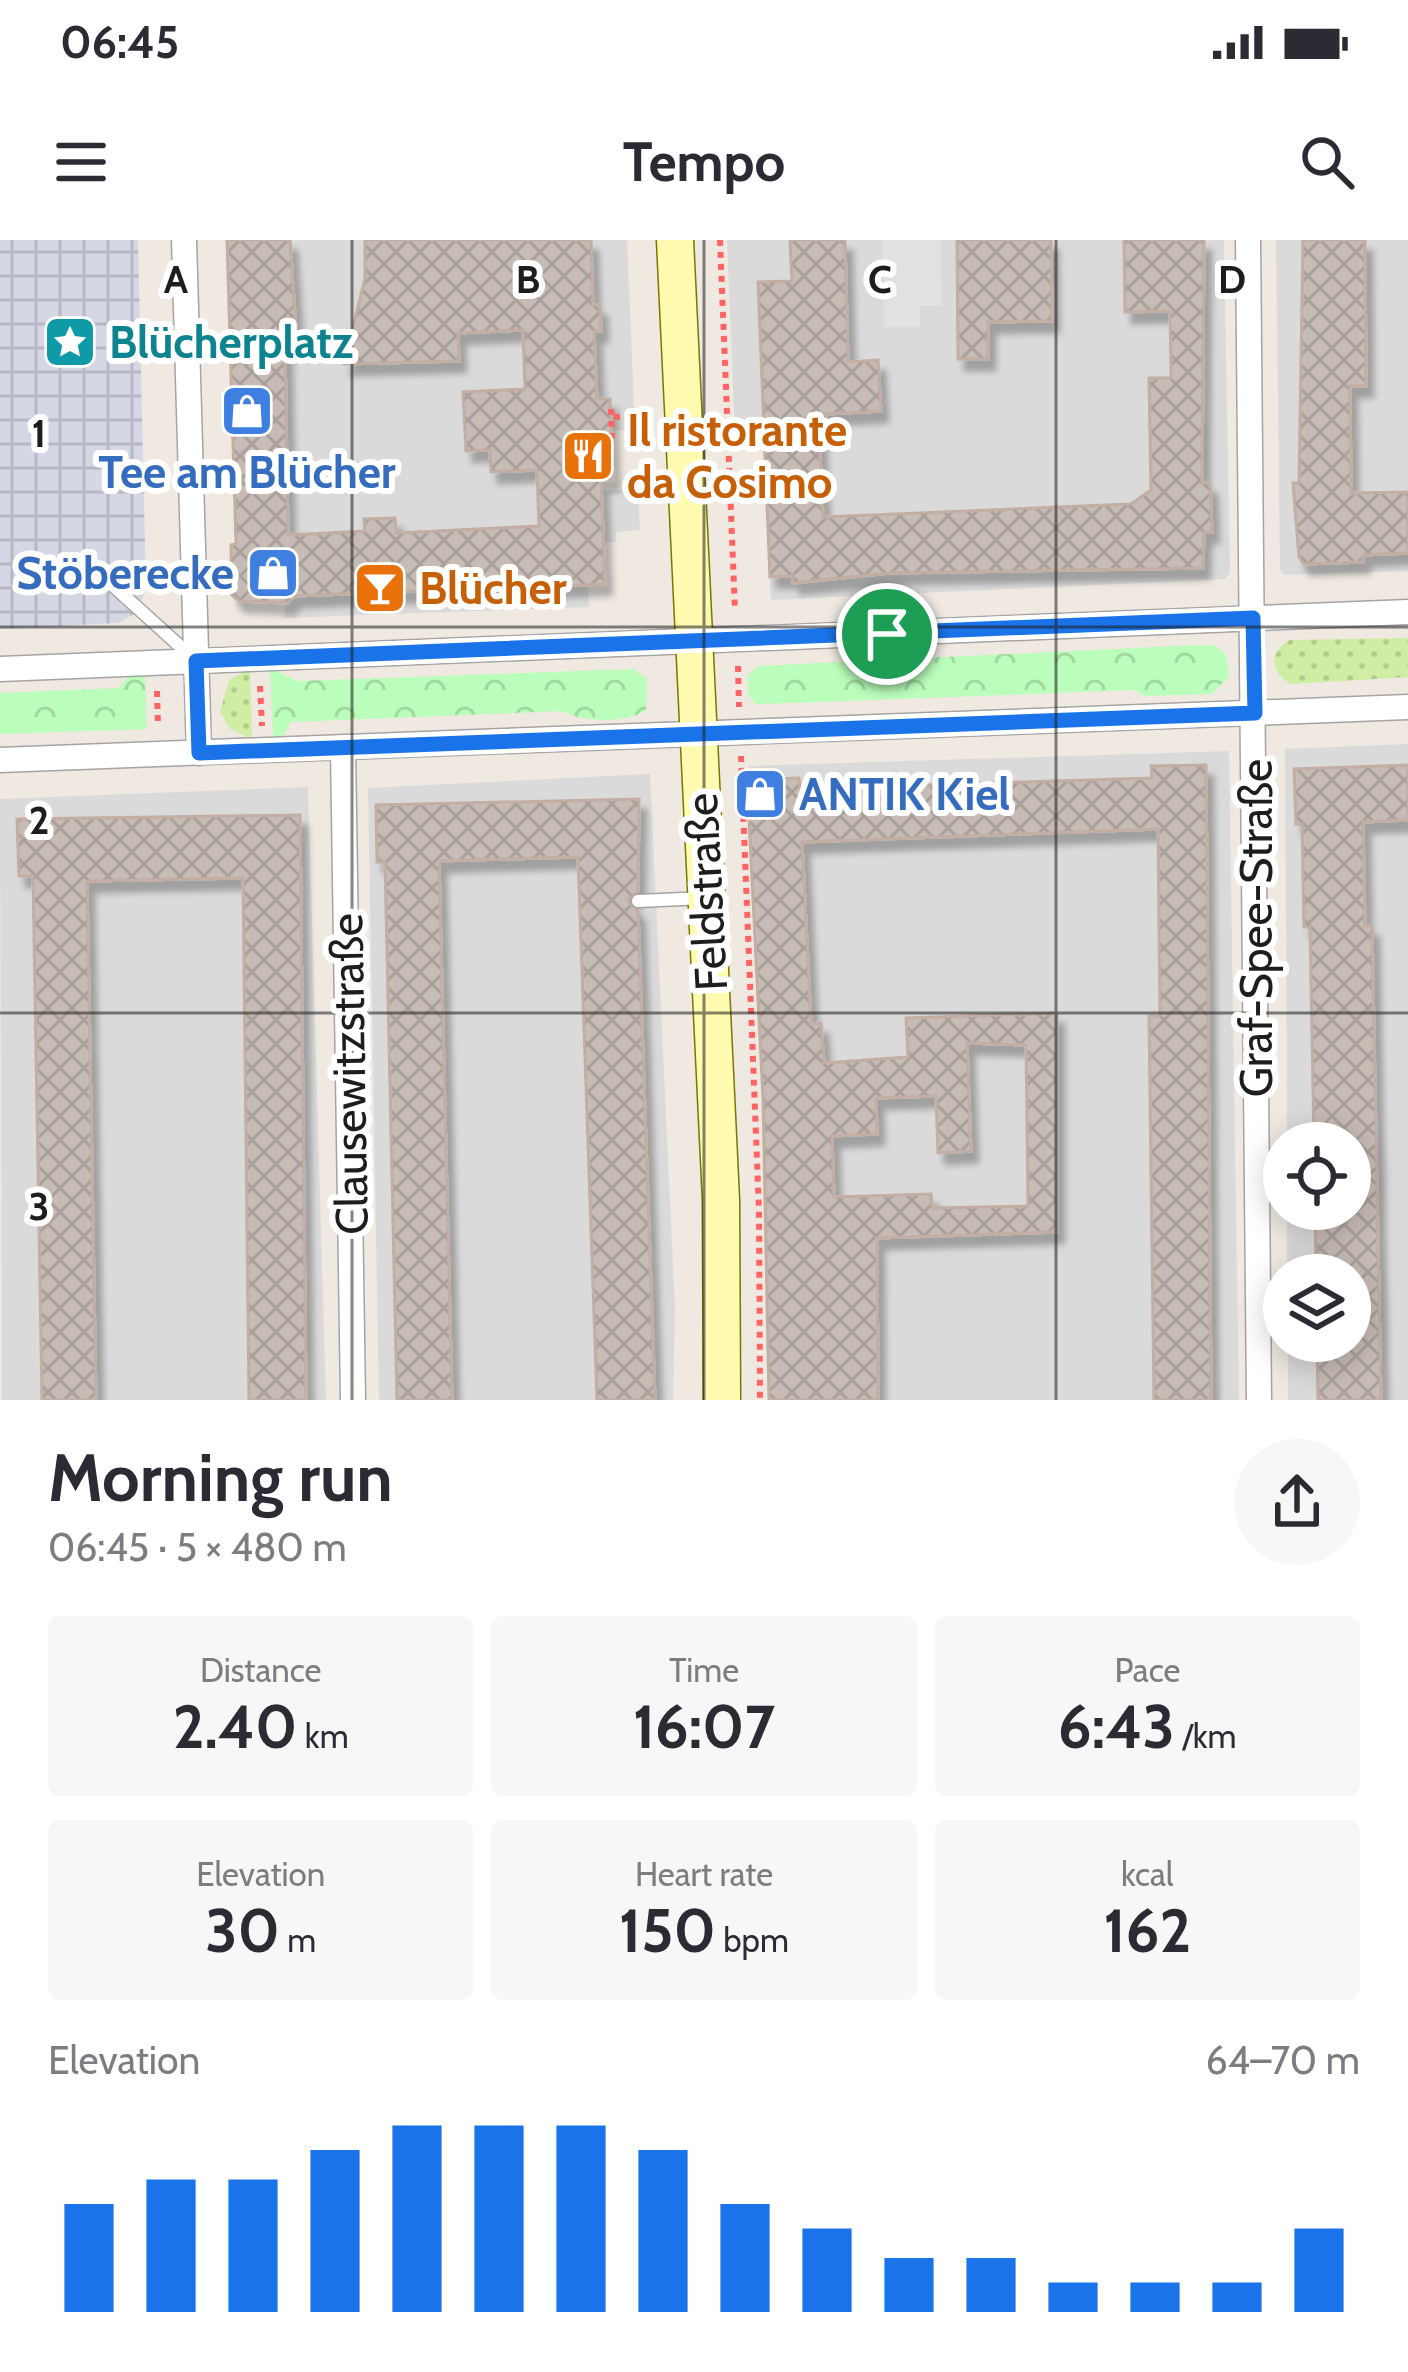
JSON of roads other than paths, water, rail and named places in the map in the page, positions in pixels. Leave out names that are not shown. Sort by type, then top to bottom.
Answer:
[{"type":"street","points":[[184,240],[199,753]]},
{"type":"street","name":"Feldstraße","points":[[675,240],[721,1200],[722,1400]]},
{"type":"street","name":"Graf-Spee-Straße","points":[[1248,240],[1258,1400]]},
{"type":"street","points":[[0,669],[1408,612]]},
{"type":"street","points":[[0,760],[1408,707]]},
{"type":"street","name":"Clausewitzstraße","points":[[344,748],[353,1400]]},
{"type":"lane","points":[[109,582],[196,661]]},
{"type":"lane","points":[[638,901],[706,898]]},
{"type":"place","name":"Blücherplatz","points":[[70,342]]},
{"type":"place","name":"Tee am Blücher","points":[[247,411]]},
{"type":"place","name":"Il ristorante da Cosimo","points":[[588,456]]},
{"type":"place","name":"Stöberecke","points":[[273,573]]},
{"type":"place","name":"Blücher","points":[[380,588]]},
{"type":"place","name":"ANTIK Kiel","points":[[760,794]]}]
